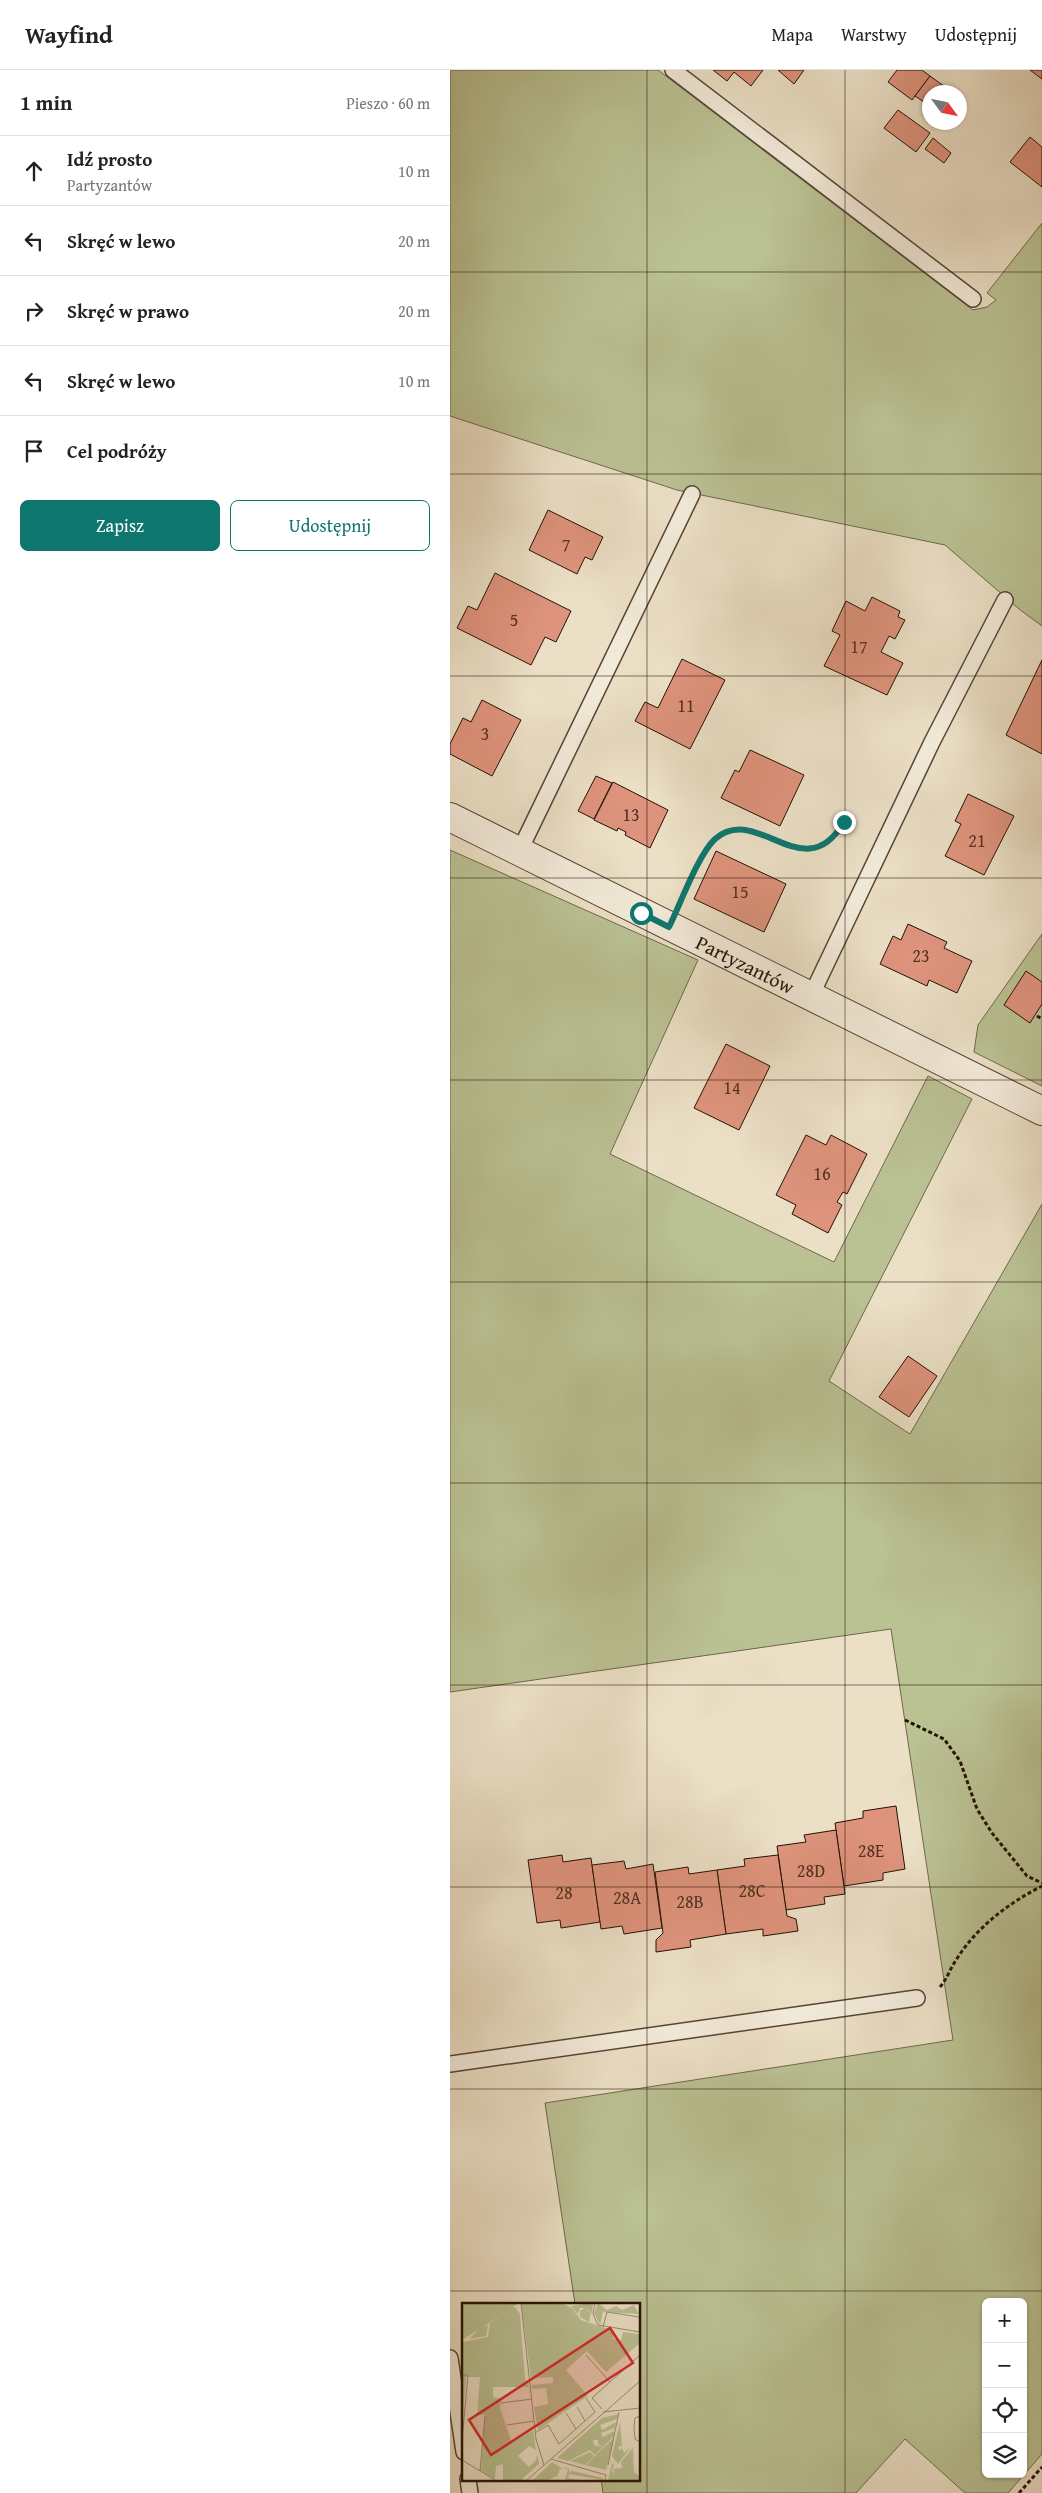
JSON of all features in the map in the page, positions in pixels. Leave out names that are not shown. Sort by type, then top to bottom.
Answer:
[{"type":"street","name":"Partyzantów","points":[[450,817],[1042,1111]]},
{"type":"lane","points":[[673,70],[973,299]]},
{"type":"lane","points":[[519,852],[692,494]]},
{"type":"lane","points":[[811,996],[932,742],[1005,600]]},
{"type":"lane","points":[[450,2064],[917,1998]]},
{"type":"lane","points":[[450,2358],[462,2439]]},
{"type":"lane","points":[[468,2480],[470,2493]]},
{"type":"path","points":[[669,927],[704,854],[715,839],[729,832],[745,831],[810,850],[830,842],[844,822]]},
{"type":"path","points":[[1037,1016],[1042,1019]]},
{"type":"path","points":[[905,1720],[944,1739],[960,1761],[978,1809],[992,1833],[1027,1876],[1042,1884]]},
{"type":"path","points":[[917,1998],[934,1995],[944,1982],[956,1960],[990,1919],[1013,1900],[1042,1884]]},
{"type":"path","points":[[1019,2493],[1042,2467]]},
{"type":"green space","points":[[450,70],[658,70],[973,310],[987,307],[996,300],[987,293],[1042,223],[1042,626],[1019,609],[945,545],[677,490],[450,416]]},
{"type":"green space","points":[[450,850],[698,960],[610,1154],[834,1262],[928,1076],[972,1099],[829,1381],[910,1434],[1042,1204],[1042,2454],[1027,2471],[1027,2298],[982,2298],[982,2478],[1021,2478],[1008,2493],[965,2493],[905,2439],[856,2493],[603,2493],[601,2480],[640,2480],[640,2303],[575,2303],[545,2103],[953,2040],[891,1629],[450,1692]]},
{"type":"green space","points":[[1042,934],[1042,1086],[974,1052],[978,1025]]},
{"type":"building","points":[[713,70],[763,70],[751,86],[734,72],[727,81]]},
{"type":"building","points":[[778,70],[804,70],[794,84]]},
{"type":"building","points":[[897,70],[922,70],[930,76],[912,100],[888,82]]},
{"type":"building","points":[[1030,70],[1042,70],[1042,79]]},
{"type":"building","points":[[930,76],[942,85],[923,85]]},
{"type":"building","points":[[922,87],[922,101],[915,96]]},
{"type":"building","points":[[898,110],[922,127],[922,130],[930,133],[916,152],[884,128]]},
{"type":"building","points":[[1030,137],[1042,147],[1042,187],[1010,162]]},
{"type":"building","points":[[933,138],[951,153],[944,163],[925,149]]},
{"type":"building","points":[[548,510],[603,537],[592,560],[585,557],[577,574],[529,550]]},
{"type":"building","points":[[495,573],[571,611],[556,642],[545,637],[531,665],[457,628],[468,606],[477,610]]},
{"type":"building","points":[[872,597],[900,611],[898,617],[905,620],[895,639],[889,636],[881,652],[903,663],[887,695],[824,666],[840,635],[832,631],[846,601],[865,611]]},
{"type":"building","points":[[682,659],[725,680],[690,749],[635,721],[645,702],[658,708]]},
{"type":"building","points":[[1042,660],[1042,754],[1006,735]]},
{"type":"building","points":[[482,700],[521,720],[492,776],[450,754],[450,744],[463,718],[471,722]]},
{"type":"building","points":[[750,750],[804,775],[780,826],[721,798],[735,770],[739,772]]},
{"type":"building","points":[[596,776],[612,783],[594,819],[578,811]]},
{"type":"building","points":[[613,782],[668,810],[650,848],[625,835],[626,832],[618,828],[617,831],[594,820]]},
{"type":"building","points":[[968,794],[1014,816],[984,875],[945,856],[961,824],[955,821]]},
{"type":"building","points":[[716,851],[786,884],[764,932],[694,899]]},
{"type":"building","points":[[908,924],[947,942],[944,948],[972,961],[957,993],[929,980],[927,986],[880,964],[893,936],[901,940]]},
{"type":"building","points":[[1026,971],[1042,982],[1042,1004],[1030,1023],[1004,1005]]},
{"type":"building","points":[[726,1044],[770,1066],[739,1130],[694,1108]]},
{"type":"building","points":[[806,1135],[826,1145],[831,1135],[867,1154],[847,1194],[843,1192],[837,1202],[842,1205],[828,1233],[792,1214],[796,1205],[776,1195]]},
{"type":"building","points":[[908,1356],[937,1376],[909,1417],[879,1397]]},
{"type":"building","points":[[896,1806],[905,1869],[883,1873],[883,1880],[844,1886],[835,1823],[863,1818],[863,1811]]},
{"type":"building","points":[[836,1830],[845,1894],[824,1897],[825,1904],[786,1910],[777,1846],[806,1842],[804,1835]]},
{"type":"building","points":[[562,1855],[563,1862],[591,1858],[600,1922],[561,1928],[560,1920],[537,1923],[528,1860]]},
{"type":"building","points":[[778,1855],[787,1916],[796,1919],[798,1931],[763,1936],[763,1929],[726,1934],[717,1870],[745,1866],[744,1859]]},
{"type":"building","points":[[624,1861],[626,1869],[653,1864],[662,1928],[624,1934],[622,1926],[601,1929],[592,1865]]},
{"type":"building","points":[[688,1867],[689,1874],[717,1870],[726,1934],[690,1940],[691,1947],[656,1952],[656,1940],[663,1933],[655,1872]]},
{"type":"route","points":[[641,913],[669,927],[704,854],[715,839],[722,835],[738,830],[745,831],[810,850],[830,842],[844,822]]}]
